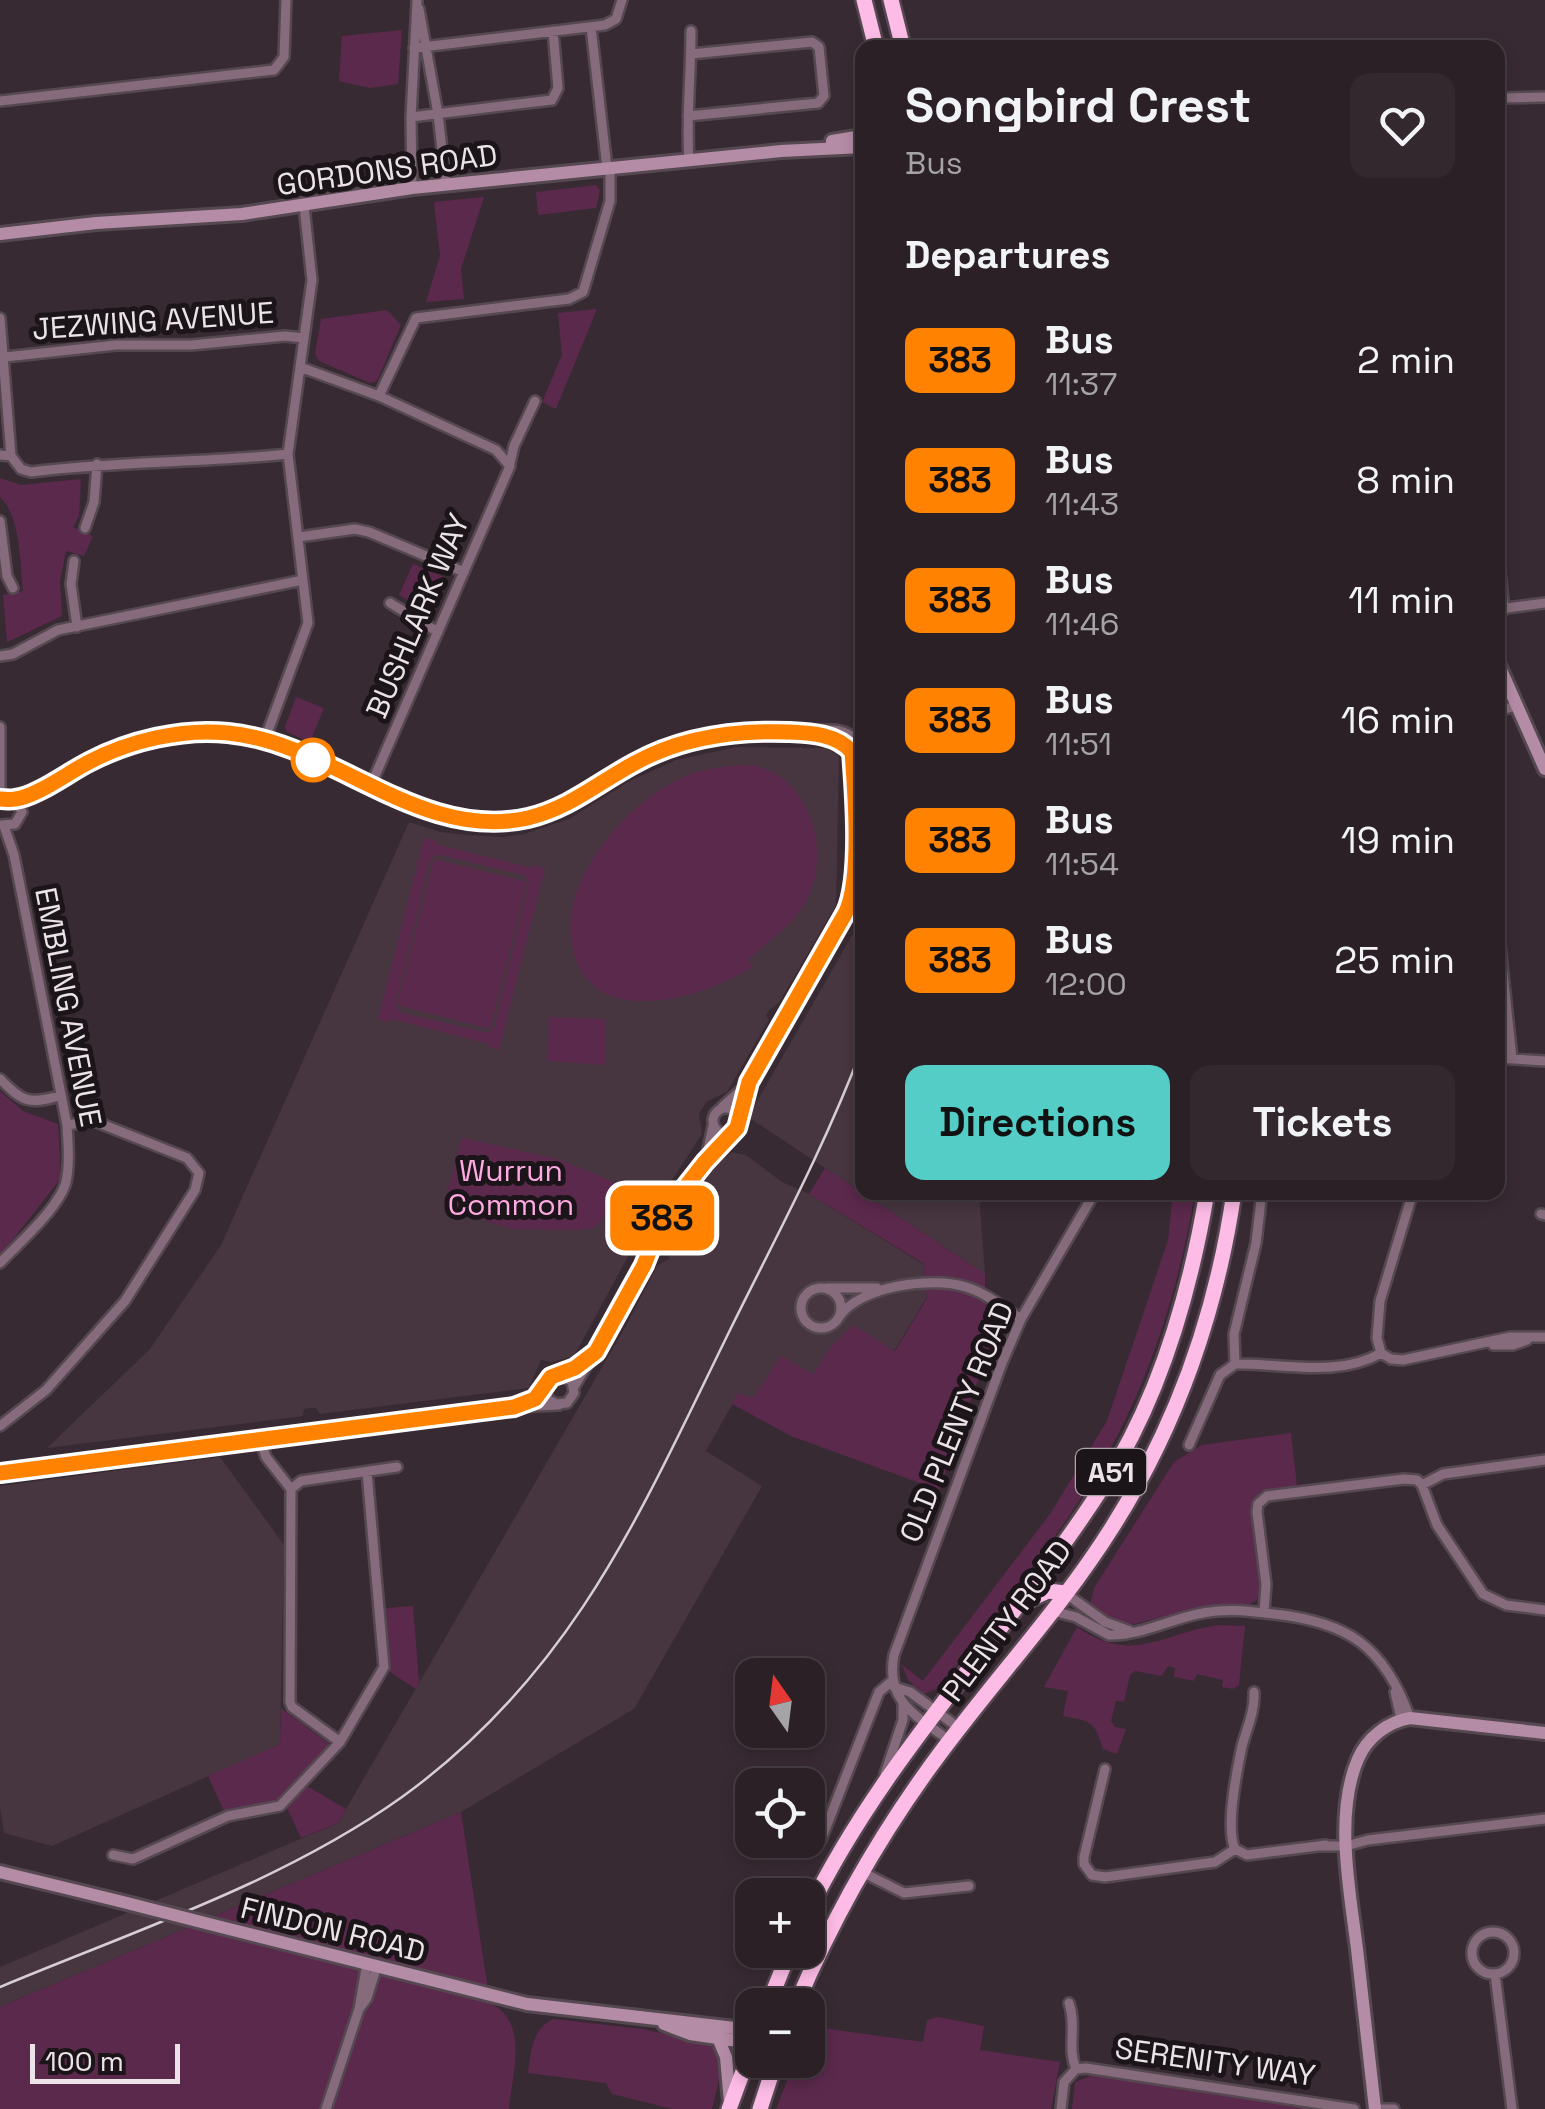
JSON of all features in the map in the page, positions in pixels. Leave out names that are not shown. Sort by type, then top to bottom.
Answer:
[{"type":"highway","points":[[864,0],[874,40]]},
{"type":"highway","points":[[891,0],[900,40]]},
{"type":"highway","name":"PLENTY ROAD","points":[[825,1880],[881,1787],[1106,1481],[1146,1403],[1186,1297],[1205,1200]]},
{"type":"highway","name":"PLENTY ROAD","points":[[803,1988],[860,1870],[955,1735],[1053,1611],[1112,1527],[1168,1421],[1210,1310],[1232,1200]]},
{"type":"highway","points":[[1018,1605],[1045,1591],[1065,1593]]},
{"type":"highway","points":[[730,2107],[740,2078]]},
{"type":"highway","points":[[760,2109],[770,2078]]},
{"type":"street","points":[[0,101],[274,70],[284,57],[286,0]]},
{"type":"street","points":[[417,0],[428,47],[446,184]]},
{"type":"street","points":[[412,188],[417,0]]},
{"type":"street","points":[[414,48],[614,22],[622,0]]},
{"type":"street","points":[[379,396],[416,318],[569,299],[583,292],[610,201],[591,27]]},
{"type":"street","points":[[411,117],[552,100],[558,88],[552,31]]},
{"type":"street","points":[[690,161],[691,31]]},
{"type":"street","points":[[688,116],[818,103],[824,96],[819,47],[812,42],[691,54]]},
{"type":"street","points":[[1505,98],[1545,97]]},
{"type":"street","points":[[787,149],[855,134]]},
{"type":"street","name":"GORDONS ROAD","points":[[0,234],[304,206],[412,188],[787,149],[855,147]]},
{"type":"street","points":[[265,739],[308,624],[288,454],[312,280],[304,206]]},
{"type":"street","points":[[0,318],[5,358],[6,456],[21,469],[31,472],[97,464],[206,463],[288,454]]},
{"type":"street","name":"JEZWING AVENUE","points":[[5,358],[116,344],[191,346],[285,336],[304,338]]},
{"type":"street","points":[[300,367],[379,396],[496,450],[508,462]]},
{"type":"street","name":"BUSHLARK WAY","points":[[371,786],[535,401]]},
{"type":"street","points":[[84,528],[94,502],[97,464]]},
{"type":"street","points":[[0,521],[7,576],[13,588]]},
{"type":"street","points":[[298,537],[355,528],[464,572]]},
{"type":"street","points":[[74,562],[72,584],[77,626]]},
{"type":"street","points":[[0,656],[13,654],[58,630],[303,580]]},
{"type":"street","points":[[390,602],[438,632]]},
{"type":"street","points":[[1505,612],[1545,603]]},
{"type":"street","points":[[1505,680],[1545,769]]},
{"type":"street","points":[[1505,707],[1515,703]]},
{"type":"street","points":[[0,727],[0,788]]},
{"type":"street","points":[[8,799],[46,786],[91,760],[138,742],[201,732],[265,739],[420,808],[455,818],[509,821],[563,807],[668,748],[723,735],[833,730],[855,738]]},
{"type":"street","points":[[0,1472],[514,1407],[559,1405],[571,1400],[574,1387],[694,1178],[737,1126],[749,1082],[850,903],[855,790],[852,752],[833,738],[795,732]]},
{"type":"street","points":[[1,766],[8,799],[22,812]]},
{"type":"street","points":[[6,825],[46,786]]},
{"type":"street","name":"EMBLING AVENUE","points":[[0,1263],[65,1187],[69,1159],[67,1125],[6,825]]},
{"type":"street","points":[[1505,931],[1509,928]]},
{"type":"street","points":[[1505,997],[1512,1059]]},
{"type":"street","points":[[1505,1058],[1545,1061]]},
{"type":"street","points":[[0,1079],[20,1099],[39,1102],[59,1096]]},
{"type":"street","points":[[705,1162],[714,1116],[749,1082]]},
{"type":"street","points":[[720,1109],[734,1110],[737,1126]]},
{"type":"street","points":[[0,1426],[46,1390],[125,1302],[194,1190],[199,1172],[187,1158],[94,1121],[67,1125]]},
{"type":"street","points":[[713,1124],[722,1134],[737,1126]]},
{"type":"street","points":[[644,1267],[664,1214],[694,1178]]},
{"type":"street","name":"OLD PLENTY ROAD","points":[[825,1831],[880,1690],[893,1684],[896,1649],[977,1428],[1022,1319],[1090,1200]]},
{"type":"street","points":[[1234,1364],[1234,1334],[1256,1243],[1261,1200]]},
{"type":"street","points":[[1410,1200],[1380,1301],[1377,1338],[1381,1353],[1391,1360],[1402,1360],[1483,1345],[1513,1345],[1540,1337]]},
{"type":"street","points":[[884,1289],[851,1303],[833,1324],[822,1328],[811,1326],[803,1318],[801,1307],[812,1290],[884,1289],[936,1283],[975,1290],[1022,1319]]},
{"type":"street","points":[[821,1288],[838,1298],[839,1317]]},
{"type":"street","points":[[514,1407],[535,1399],[551,1377],[595,1353]]},
{"type":"street","points":[[1189,1445],[1220,1374],[1234,1364],[1286,1367],[1358,1363],[1381,1353]]},
{"type":"street","points":[[560,1374],[570,1379],[574,1387]]},
{"type":"street","points":[[544,1387],[548,1399],[559,1405]]},
{"type":"street","points":[[260,1439],[266,1457],[291,1490],[290,1702],[292,1708],[340,1742]]},
{"type":"street","points":[[1422,1485],[1443,1474],[1545,1460]]},
{"type":"street","points":[[291,1490],[302,1481],[397,1468]]},
{"type":"street","points":[[113,1855],[133,1859],[228,1816],[280,1806],[340,1742],[384,1667],[367,1472]]},
{"type":"street","points":[[1264,1613],[1266,1584],[1257,1512],[1263,1498],[1404,1478],[1422,1485],[1437,1525],[1483,1594],[1506,1604],[1545,1610]]},
{"type":"street","points":[[1065,1593],[1105,1622],[1133,1632]]},
{"type":"street","points":[[1053,1611],[1116,1636],[1212,1611],[1309,1618],[1350,1633],[1374,1655],[1394,1684],[1405,1719]]},
{"type":"street","points":[[881,1787],[903,1720],[904,1705],[893,1684]]},
{"type":"street","points":[[893,1684],[907,1690],[932,1718],[955,1735]]},
{"type":"street","points":[[1254,1692],[1231,1834],[1235,1849],[1247,1855],[1545,1818]]},
{"type":"street","points":[[904,1705],[955,1735]]},
{"type":"street","points":[[1376,2107],[1346,1843],[1352,1780],[1358,1760],[1378,1732],[1405,1719],[1545,1733]]},
{"type":"street","points":[[1105,1769],[1084,1857],[1092,1875],[1215,1862],[1227,1858],[1235,1849]]},
{"type":"street","points":[[860,1870],[904,1893],[969,1886]]},
{"type":"street","name":"FINDON ROAD","points":[[0,1872],[528,2004],[735,2028]]},
{"type":"street","points":[[1494,1933],[1507,1938],[1514,1953],[1508,1968],[1495,1974],[1480,1969],[1473,1955],[1478,1940],[1494,1933]]},
{"type":"street","points":[[326,2109],[359,2009],[367,1998],[372,1965]]},
{"type":"street","points":[[1495,1974],[1511,2108]]},
{"type":"street","points":[[1061,2109],[1065,2080],[1076,2070],[1071,2054],[1074,2022],[1070,2002]]},
{"type":"street","name":"FINDON ROAD","points":[[658,2021],[684,2032],[735,2042]]},
{"type":"street","points":[[718,2038],[726,2057],[730,2107]]},
{"type":"street","name":"SERENITY WAY","points":[[1076,2070],[1084,2068],[1350,2108],[1394,2109]]},
{"type":"shaded area","points":[[736,747],[833,748],[839,754],[836,905],[779,1003],[766,1015],[769,1020],[727,1092],[706,1102],[699,1114],[702,1134],[657,1203],[574,1356],[552,1362],[541,1360],[529,1388],[320,1414],[316,1408],[310,1408],[304,1409],[303,1416],[47,1448],[150,1349],[221,1245],[409,822],[468,835],[524,834],[569,819],[630,781],[676,760]]},
{"type":"shaded area","points":[[855,930],[855,1188],[748,1117]]},
{"type":"shaded area","points":[[732,1152],[746,1155],[782,1182],[809,1194],[923,1264],[927,1297],[894,1351],[831,1347],[813,1375],[752,1398],[738,1394],[706,1451],[762,1486],[634,1709],[461,1812],[0,2007],[0,1967],[338,1823],[657,1266],[669,1259],[669,1235],[678,1219],[703,1187],[712,1168]]},
{"type":"shaded area","points":[[873,1200],[980,1200],[985,1274]]},
{"type":"shaded area","points":[[220,1457],[284,1545],[280,1744],[52,1846],[4,1833],[0,1808],[0,1486]]},
{"type":"green space","points":[[402,30],[398,84],[370,88],[339,81],[342,36]]},
{"type":"green space","points":[[596,185],[600,190],[596,208],[538,215],[536,192]]},
{"type":"green space","points":[[484,197],[461,269],[464,299],[426,302],[440,256],[434,202]]},
{"type":"green space","points":[[597,309],[556,409],[542,402],[562,355],[558,313]]},
{"type":"green space","points":[[387,310],[401,325],[377,381],[370,383],[319,361],[315,354],[321,319]]},
{"type":"green space","points":[[0,478],[21,485],[81,479],[79,516],[73,527],[93,536],[84,556],[66,551],[60,581],[62,616],[7,642],[3,595],[23,591],[16,528],[0,497]]},
{"type":"green space","points":[[413,564],[444,577],[446,583],[430,619],[399,595]]},
{"type":"green space","points":[[296,697],[324,708],[310,742],[287,732],[285,727]]},
{"type":"green space","points":[[751,765],[772,772],[789,784],[811,820],[817,863],[813,885],[799,913],[748,960],[752,967],[702,990],[645,1001],[619,998],[596,988],[580,968],[571,938],[572,913],[591,863],[626,818],[669,785],[706,770]]},
{"type":"green space","points":[[424,838],[435,840],[435,844],[545,868],[499,1050],[489,1044],[391,1019],[378,1020]],"holes":[[[435,855],[524,875],[529,881],[494,1028],[488,1033],[402,1013],[395,1007],[430,861]]]},
{"type":"green space","points":[[434,859],[527,882],[490,1029],[397,1005]]},
{"type":"green space","points":[[549,1017],[606,1019],[606,1065],[548,1061]]},
{"type":"green space","points":[[0,1091],[23,1111],[58,1124],[61,1178],[0,1256]]},
{"type":"green space","name":"Wurrun Common","points":[[462,1138],[558,1159],[614,1182],[603,1219],[594,1228],[579,1230],[512,1229],[443,1208]]},
{"type":"green space","points":[[825,1168],[855,1188],[855,1200],[873,1200],[985,1274],[985,1290],[959,1280],[925,1278],[923,1263],[809,1194]]},
{"type":"green space","points":[[1172,1200],[1194,1200],[1160,1333],[1134,1401],[1101,1466],[1023,1580],[939,1688],[924,1694],[909,1681],[901,1664],[923,1681],[1050,1514],[1107,1421],[1168,1240]]},
{"type":"green space","points":[[926,1290],[968,1293],[999,1311],[939,1490],[791,1436],[732,1404],[738,1393],[753,1398],[781,1356],[813,1374],[831,1347],[853,1325],[895,1351],[927,1298]]},
{"type":"green space","points":[[1291,1433],[1297,1486],[1261,1491],[1252,1504],[1262,1584],[1257,1600],[1248,1605],[1199,1608],[1134,1624],[1112,1621],[1090,1605],[1094,1588],[1174,1462],[1202,1445]]},
{"type":"green space","points":[[413,1606],[419,1682],[416,1689],[390,1672],[386,1608]]},
{"type":"green space","points":[[1220,1625],[1245,1626],[1239,1685],[1233,1689],[1222,1687],[1223,1680],[1197,1674],[1194,1681],[1174,1677],[1175,1668],[1168,1666],[1162,1676],[1135,1671],[1130,1675],[1124,1702],[1116,1701],[1111,1721],[1115,1727],[1126,1729],[1117,1754],[1103,1749],[1090,1724],[1063,1716],[1068,1691],[1044,1687],[1077,1627],[1115,1644],[1132,1645]]},
{"type":"green space","points":[[281,1708],[331,1745],[277,1800],[224,1811],[208,1776],[280,1744]]},
{"type":"green space","points":[[307,1786],[346,1809],[338,1823],[301,1838],[287,1808]]},
{"type":"green space","points":[[461,1812],[490,2003],[510,2023],[514,2036],[509,2109],[0,2109],[0,2007]]},
{"type":"green space","points":[[938,2017],[984,2026],[980,2050],[1060,2062],[1051,2109],[776,2109],[788,2078],[825,2078],[825,2028],[923,2042],[927,2020]]},
{"type":"green space","points":[[554,2019],[642,2029],[714,2044],[723,2063],[712,2109],[673,2109],[612,2094],[606,2083],[528,2073],[537,2034]]},
{"type":"green space","points":[[1093,2075],[1325,2109],[1072,2109],[1075,2082]]},
{"type":"railway","points":[[0,1987],[207,1903],[308,1855],[402,1797],[462,1749],[513,1697],[558,1642],[633,1524],[800,1189],[855,1065]]},
{"type":"bus line","name":"383","points":[[0,799],[15,800],[91,760],[138,742],[201,732],[265,739],[420,808],[474,821],[509,821],[554,810],[660,751],[742,732],[795,732],[844,743],[852,752],[855,790],[852,895],[846,912],[749,1082],[737,1128],[675,1197],[657,1229],[644,1267],[596,1352],[586,1360],[551,1377],[535,1399],[514,1407],[0,1473]]}]
